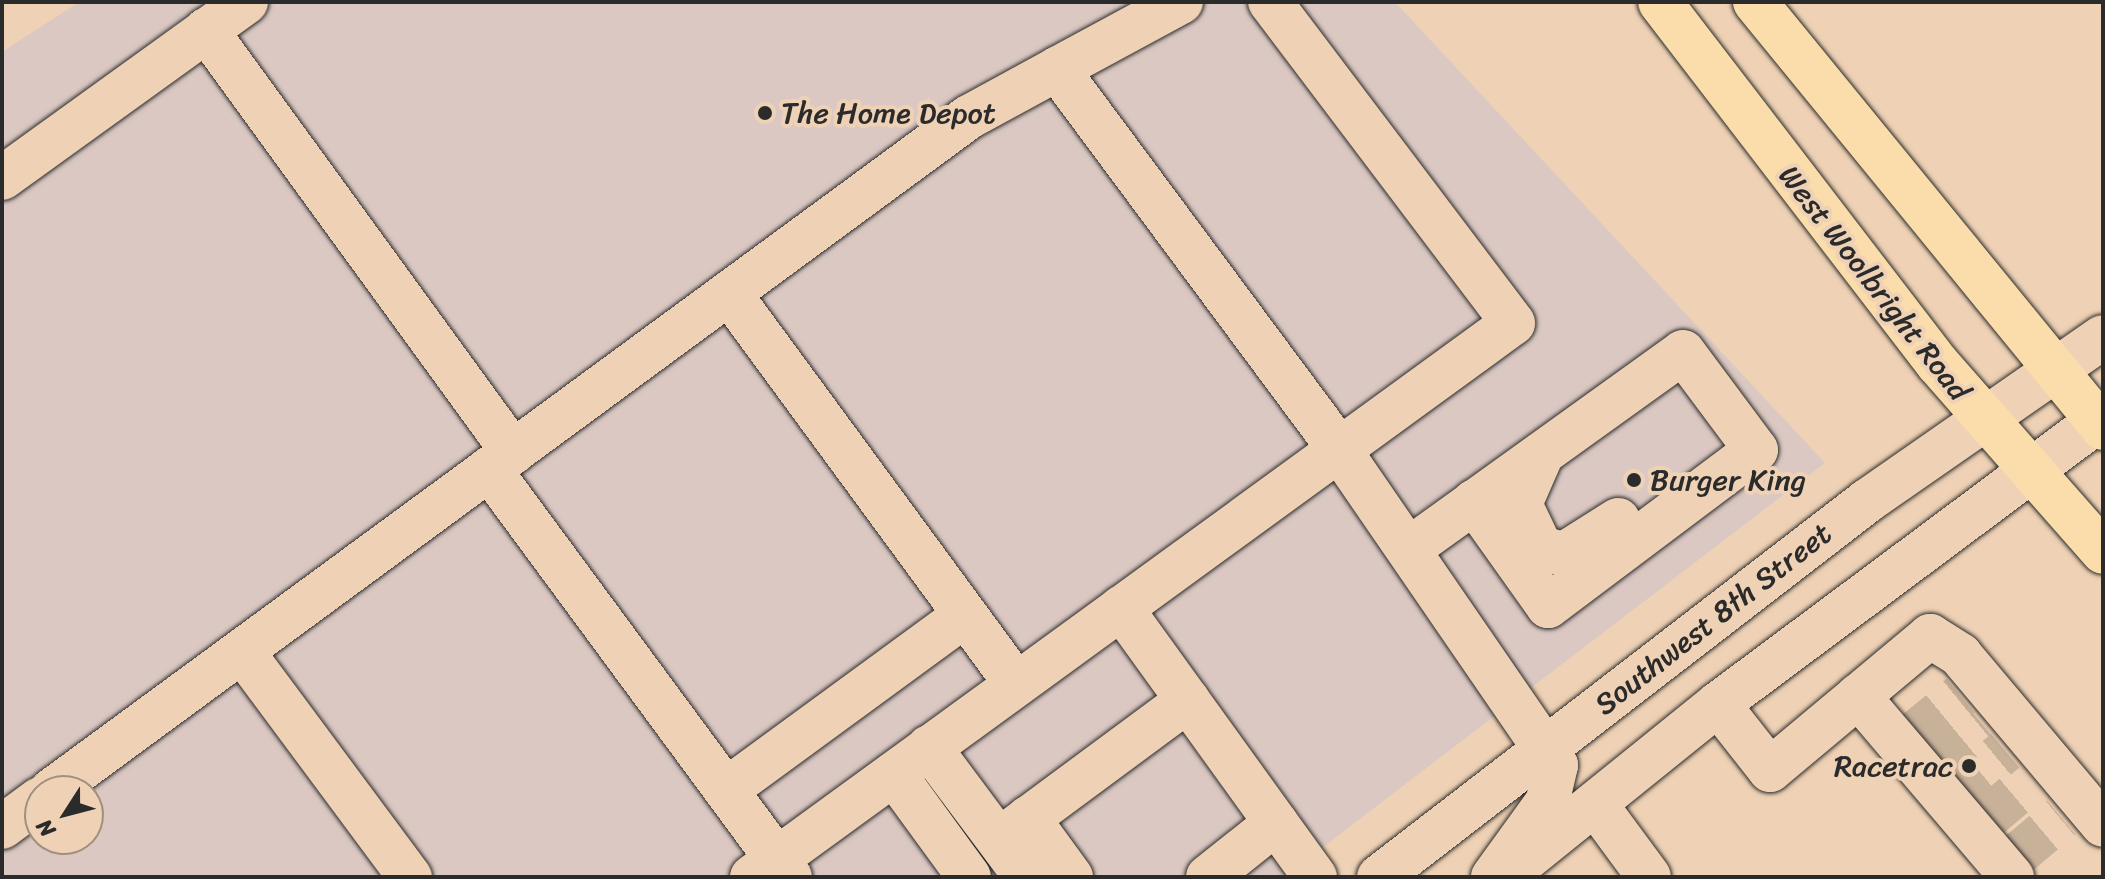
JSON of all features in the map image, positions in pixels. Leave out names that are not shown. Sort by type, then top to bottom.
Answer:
[{"type":"main road","name":"West Woolbright Road","points":[[1660,2],[1983,420],[2103,552]]},
{"type":"main road","points":[[1755,2],[2055,371],[2101,422]]},
{"type":"street","points":[[2,178],[246,2]]},
{"type":"street","points":[[73,775],[969,117],[1181,2]]},
{"type":"street","points":[[206,30],[726,790],[773,871],[929,747],[1513,323],[1270,2]]},
{"type":"street","points":[[1057,69],[1338,448],[1546,747],[1557,780],[1493,877]]},
{"type":"street","points":[[729,293],[1016,684]]},
{"type":"street","name":"Southwest 8th Street","points":[[1379,877],[1546,747],[1983,420],[2103,337]]},
{"type":"street","points":[[1409,549],[1474,502],[1542,454],[1683,352],[1756,450],[1548,606],[1474,502]]},
{"type":"street","points":[[1542,454],[1520,504],[1523,521],[1541,548],[1564,554],[1723,446],[1734,420]]},
{"type":"street","points":[[1503,877],[1718,704],[2029,472],[2101,422]]},
{"type":"street","points":[[1121,608],[1315,877]]},
{"type":"street","points":[[726,790],[965,615]]},
{"type":"street","points":[[1718,704],[1770,770],[1930,636],[2005,729],[2082,814]]},
{"type":"street","points":[[242,651],[410,877]]},
{"type":"street","points":[[1858,696],[1915,756],[2009,868]]},
{"type":"street","points":[[1013,829],[1188,700]]},
{"type":"street","points":[[929,747],[1013,829],[1071,877]]},
{"type":"street","points":[[894,774],[969,877]]},
{"type":"street","points":[[1596,805],[1649,877]]},
{"type":"street","points":[[2,827],[24,811]]},
{"type":"street","points":[[1208,877],[1276,823]]},
{"type":"street","points":[[1013,829],[1026,877]]},
{"type":"shaded area","points":[[79,2],[1395,2],[1825,463],[1284,877],[2,877],[2,52]]},
{"type":"tunnel","points":[[1906,740],[1960,696]]},
{"type":"tunnel","points":[[1929,768],[1982,724]]},
{"type":"tunnel","points":[[1946,800],[2005,751]]},
{"type":"tunnel","points":[[1980,824],[2030,782]]},
{"type":"tunnel","points":[[2010,861],[2061,818]]},
{"type":"place","name":"The Home Depot","points":[[765,113]]},
{"type":"place","name":"Burger King","points":[[1634,480]]},
{"type":"place","name":"Racetrac","points":[[1969,766]]}]
